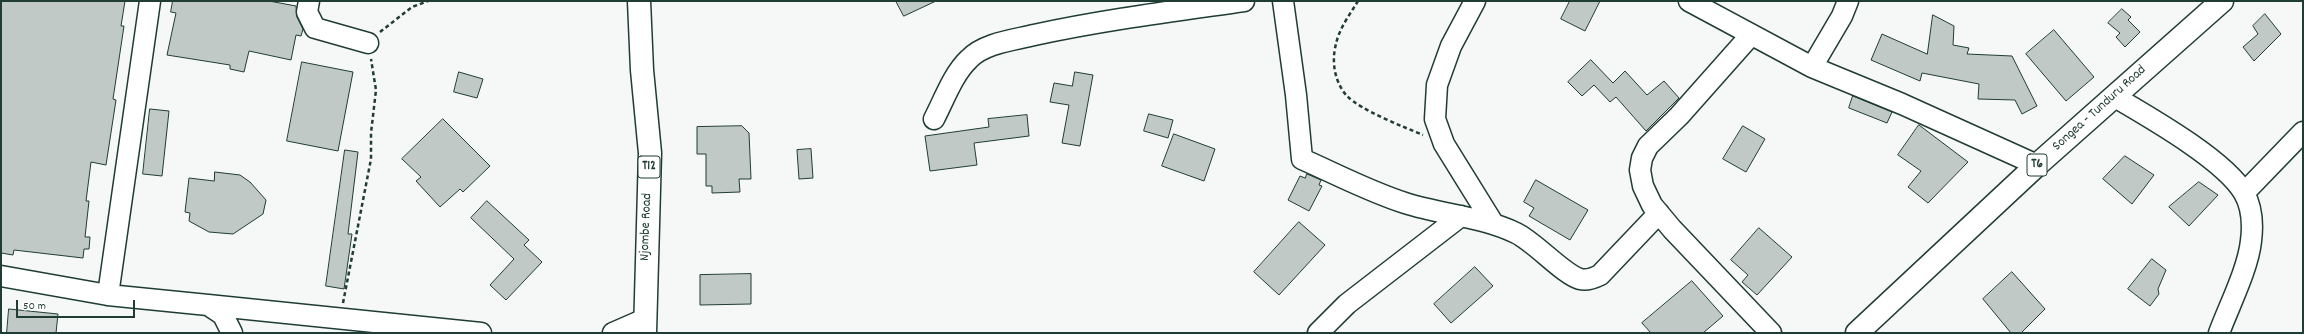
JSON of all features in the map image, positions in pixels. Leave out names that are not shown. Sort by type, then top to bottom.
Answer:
[{"type":"highway","name":"Njombe Road","points":[[639,1],[642,70],[650,153],[645,326]]},
{"type":"highway","name":"Songea - Tunduru Road","points":[[1857,333],[2037,165],[2222,1]]},
{"type":"street","points":[[108,295],[150,1]]},
{"type":"street","points":[[309,1],[307,12],[316,28],[368,43]]},
{"type":"street","points":[[934,119],[959,71],[969,58],[986,49],[1003,43],[1077,26],[1244,1]]},
{"type":"street","points":[[1283,1],[1296,95],[1302,159],[1405,203],[1493,223],[1517,233],[1573,276],[1581,279],[1590,279],[1600,275],[1659,213]]},
{"type":"street","points":[[1475,1],[1451,46],[1437,85],[1435,119],[1444,144],[1493,223]]},
{"type":"street","points":[[1689,1],[1750,36],[1812,67],[1902,104],[2037,165]]},
{"type":"street","points":[[1812,67],[1842,16],[1848,1]]},
{"type":"street","points":[[1750,36],[1679,116],[1648,146],[1642,158],[1640,170],[1643,186],[1652,205],[1771,333]]},
{"type":"street","points":[[2115,97],[2178,136],[2223,168],[2244,193],[2252,216],[2251,242],[2239,282],[2219,333]]},
{"type":"street","points":[[2244,193],[2303,132]]},
{"type":"street","points":[[1318,333],[1347,304],[1461,216]]},
{"type":"street","points":[[1,276],[108,295],[340,317],[481,333]]},
{"type":"street","points":[[208,305],[223,315],[232,333]]},
{"type":"street","points":[[613,333],[645,326]]},
{"type":"path","points":[[340,317],[371,159],[371,133],[376,90],[368,43],[394,19],[412,7],[428,1]]},
{"type":"path","points":[[1358,1],[1346,21],[1336,44],[1334,60],[1337,82],[1348,97],[1373,112],[1444,144]]},
{"type":"building","points":[[1,1],[125,1],[121,26],[124,26],[113,99],[116,100],[106,165],[91,162],[86,201],[89,201],[85,237],[90,237],[89,249],[84,249],[83,258],[14,250],[13,255],[1,253]]},
{"type":"building","points":[[173,1],[269,1],[296,6],[297,17],[303,29],[301,36],[296,35],[291,60],[249,51],[244,72],[230,69],[230,65],[167,55],[176,13],[171,12]]},
{"type":"building","points":[[896,1],[936,1],[904,16]]},
{"type":"building","points":[[1570,1],[1600,1],[1585,31],[1561,19]]},
{"type":"building","points":[[2122,9],[2131,17],[2128,20],[2140,32],[2125,47],[2116,37],[2120,33],[2108,23]]},
{"type":"building","points":[[2265,14],[2281,34],[2254,61],[2243,47],[2258,34],[2253,26]]},
{"type":"building","points":[[1933,15],[1954,26],[1953,45],[1969,48],[1967,54],[2012,56],[2037,106],[2022,114],[2015,100],[1978,99],[1979,84],[1922,73],[1920,81],[1871,60],[1882,34],[1927,54]]},
{"type":"building","points":[[2054,30],[2094,77],[2066,101],[2026,54]]},
{"type":"building","points":[[1591,60],[1613,83],[1625,71],[1647,95],[1664,81],[1679,98],[1646,131],[1616,97],[1610,102],[1594,85],[1582,96],[1568,82]]},
{"type":"building","points":[[302,62],[353,72],[338,151],[287,141]]},
{"type":"building","points":[[459,72],[483,79],[477,98],[454,92]]},
{"type":"building","points":[[1075,72],[1093,75],[1080,146],[1062,143],[1069,105],[1050,102],[1054,83],[1072,86]]},
{"type":"building","points":[[1853,96],[1892,112],[1887,123],[1849,108]]},
{"type":"building","points":[[150,109],[169,111],[162,176],[143,174]]},
{"type":"building","points":[[1149,114],[1173,120],[1168,138],[1144,131]]},
{"type":"building","points":[[1027,115],[1029,136],[974,143],[977,165],[930,171],[925,136],[989,127],[988,119]]},
{"type":"building","points":[[443,119],[490,166],[463,192],[460,189],[440,207],[416,181],[421,177],[402,159]]},
{"type":"building","points":[[1919,125],[1968,162],[1928,203],[1908,187],[1921,171],[1898,155]]},
{"type":"building","points":[[742,126],[749,133],[751,179],[739,179],[740,192],[712,193],[712,186],[706,186],[706,154],[697,154],[697,127]]},
{"type":"building","points":[[1743,126],[1765,139],[1746,172],[1723,159]]},
{"type":"building","points":[[1174,134],[1215,149],[1204,181],[1162,166]]},
{"type":"building","points":[[811,149],[813,178],[799,179],[797,150]]},
{"type":"building","points":[[345,150],[358,152],[348,234],[352,234],[344,289],[326,286]]},
{"type":"building","points":[[2125,156],[2154,175],[2132,204],[2103,179]]},
{"type":"building","points":[[215,172],[240,175],[250,182],[266,200],[263,214],[233,234],[209,232],[189,221],[190,213],[185,212],[189,178],[214,181]]},
{"type":"building","points":[[1307,174],[1321,180],[1319,185],[1322,186],[1309,211],[1288,200],[1300,176],[1305,178]]},
{"type":"building","points":[[1536,180],[1588,210],[1570,240],[1529,216],[1534,208],[1524,202]]},
{"type":"building","points":[[2199,182],[2218,195],[2189,226],[2169,207]]},
{"type":"building","points":[[487,201],[529,240],[524,245],[542,262],[506,300],[490,285],[514,259],[471,218]]},
{"type":"building","points":[[1299,222],[1325,245],[1279,295],[1254,272]]},
{"type":"building","points":[[1759,228],[1792,257],[1757,295],[1742,282],[1748,275],[1731,260]]},
{"type":"building","points":[[2152,259],[2166,270],[2158,289],[2159,294],[2150,306],[2128,289]]},
{"type":"building","points":[[1475,267],[1493,286],[1451,323],[1434,304]]},
{"type":"building","points":[[2012,272],[2045,309],[2021,333],[2011,333],[1983,299]]},
{"type":"building","points":[[751,274],[751,304],[700,305],[700,275]]},
{"type":"building","points":[[1692,281],[1723,316],[1703,333],[1651,333],[1642,323]]},
{"type":"building","points":[[9,309],[58,314],[56,333],[7,333]]}]
